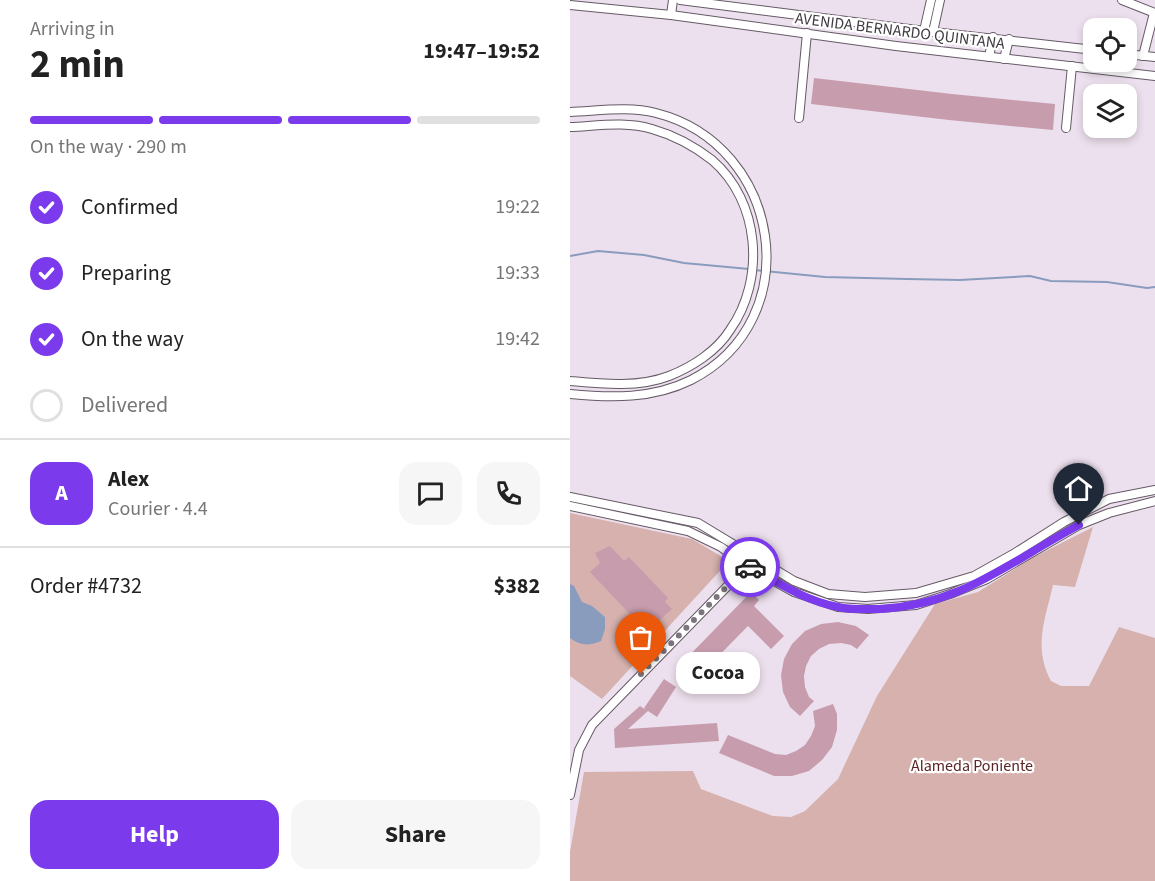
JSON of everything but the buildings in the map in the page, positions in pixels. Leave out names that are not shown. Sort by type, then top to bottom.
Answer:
[{"type":"street","points":[[671,15],[673,0]]},
{"type":"street","name":"AVENIDA BERNARDO QUINTANA","points":[[680,0],[1083,49]]},
{"type":"street","points":[[929,31],[931,0]]},
{"type":"street","points":[[929,31],[940,0]]},
{"type":"street","points":[[1122,0],[1155,13],[1143,56]]},
{"type":"street","name":"AVENIDA BERNARDO QUINTANA","points":[[570,5],[671,15],[1004,59],[1155,76]]},
{"type":"street","points":[[799,118],[807,33]]},
{"type":"street","points":[[989,57],[993,37]]},
{"type":"street","points":[[1004,59],[1009,39]]},
{"type":"street","points":[[1137,55],[1155,57]]},
{"type":"street","points":[[1066,128],[1072,66]]},
{"type":"street","points":[[570,112],[638,110],[657,113],[697,130],[724,151],[744,176],[757,200],[767,257],[763,291],[752,317],[739,340],[715,364],[691,380],[650,394],[622,397],[570,394]]},
{"type":"street","points":[[570,127],[634,125],[690,144],[713,161],[732,184],[745,206],[752,232],[754,260],[749,288],[742,309],[730,331],[714,348],[685,369],[668,377],[640,383],[570,381]]},
{"type":"street","points":[[570,496],[698,523],[794,581],[828,594],[864,597],[916,593],[974,576],[1064,522],[1109,499],[1155,490]]},
{"type":"street","points":[[570,506],[688,531],[721,547],[747,566],[794,592],[838,607],[868,609],[916,605],[987,579],[1079,525],[1109,513],[1155,501]]},
{"type":"street","points":[[570,795],[579,750],[592,725],[754,558]]},
{"type":"green space","points":[[570,513],[692,539],[729,561],[602,699],[570,676]]},
{"type":"green space","name":"Alameda Poniente","points":[[1093,527],[1075,587],[1053,585],[1042,633],[1043,657],[1051,681],[1061,686],[1089,686],[1119,627],[1155,638],[1155,881],[570,881],[570,852],[584,772],[693,771],[701,789],[773,816],[791,817],[805,811],[838,779],[877,696],[935,604],[978,592],[1034,557]]},
{"type":"water","points":[[570,584],[574,586],[582,602],[592,606],[605,617],[605,629],[601,641],[585,644],[570,638]]},
{"type":"waterway","points":[[570,256],[598,251],[749,269]]},
{"type":"waterway","points":[[754,270],[825,277],[907,279],[960,280],[1030,276],[1051,281],[1107,282],[1147,288],[1155,287]]},
{"type":"way so far","points":[[641,674],[747,566],[750,567]]},
{"type":"place","name":"Cocoa","points":[[641,674]]},
{"type":"route","points":[[750,567],[794,592],[838,607],[868,609],[916,605],[973,586],[1079,525]]}]
